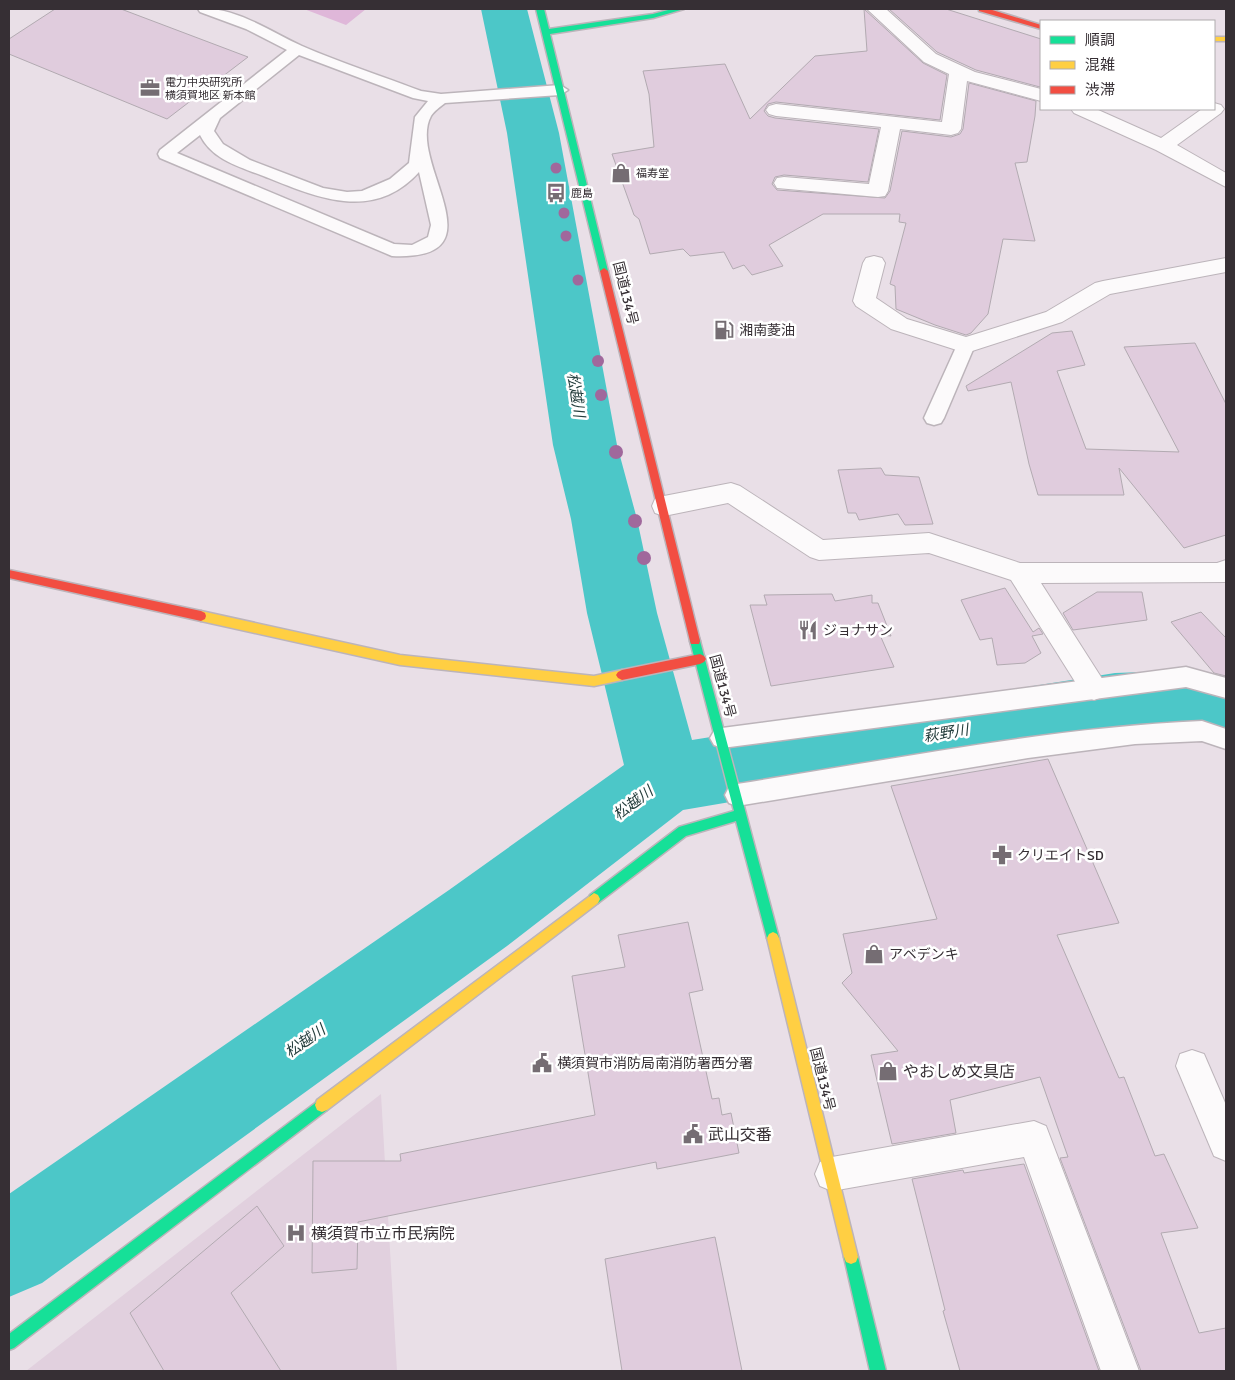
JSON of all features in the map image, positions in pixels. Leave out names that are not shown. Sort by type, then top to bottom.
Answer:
[{"type":"main road","name":"国道134号","points":[[540,9],[546,32],[553,91],[664,506],[700,659],[738,800],[832,1174],[878,1371]]},
{"type":"main road","points":[[546,32],[654,16],[680,9]]},
{"type":"main road","points":[[982,9],[1040,27]]},
{"type":"main road","points":[[9,574],[400,660],[594,681],[700,659]]},
{"type":"main road","points":[[9,1342],[683,831],[738,800]]},
{"type":"street","points":[[876,9],[930,58],[968,76],[1040,95]]},
{"type":"street","points":[[776,110],[951,130],[959,72]]},
{"type":"street","points":[[1083,110],[1163,146],[1226,181]]},
{"type":"street","points":[[1163,146],[1213,110]]},
{"type":"street","points":[[784,182],[878,191],[891,123]]},
{"type":"street","points":[[874,263],[864,301],[899,324],[966,345],[1054,317],[1103,288],[1226,265]]},
{"type":"street","points":[[664,506],[731,493],[819,550],[929,542],[1020,573],[1221,573],[1226,570]]},
{"type":"street","points":[[1020,573],[1094,688]]},
{"type":"street","points":[[1192,1066],[1226,1144]]},
{"type":"street","points":[[832,1174],[1034,1138],[1120,1371]]},
{"type":"lane","points":[[205,9],[251,26],[291,55],[425,112]]},
{"type":"lane","points":[[291,55],[418,94],[441,99],[553,91]]},
{"type":"lane","points":[[291,55],[166,154],[392,250],[415,252],[435,240],[440,225],[421,146],[420,122],[425,112],[441,99]]},
{"type":"lane","points":[[213,116],[206,131],[210,143],[225,155],[326,196],[353,198],[381,192],[403,178],[417,163],[421,146]]},
{"type":"lane","points":[[934,418],[966,345]]},
{"type":"lane","points":[[723,742],[1094,688],[1186,677],[1226,688]]},
{"type":"lane","points":[[738,800],[1028,748],[1135,734],[1202,731],[1226,739]]},
{"type":"shaded area","points":[[304,9],[366,9],[346,25]]},
{"type":"shaded area","name":"横須賀市立市民病院","points":[[381,1094],[397,1371],[26,1371]]},
{"type":"building","name":"電力中央研究所 横須賀地区 新本館","points":[[55,9],[121,9],[248,57],[167,119],[9,54],[9,39]]},
{"type":"building","points":[[864,9],[923,63],[947,75],[940,120],[776,102],[768,104],[764,111],[768,116],[775,118],[879,129],[868,182],[784,175],[775,177],[772,184],[777,190],[885,198],[890,191],[902,131],[951,137],[960,134],[963,129],[969,83],[1036,101],[1027,162],[1015,163],[1035,241],[1003,239],[988,314],[971,333],[966,335],[896,309],[895,286],[890,284],[906,223],[899,222],[900,214],[823,214],[769,245],[783,266],[752,275],[744,265],[733,269],[724,252],[690,256],[683,249],[650,254],[639,219],[634,215],[612,154],[654,147],[649,94],[643,71],[725,64],[750,119],[815,56],[867,51]]},
{"type":"building","points":[[889,9],[946,9],[1040,39],[1040,87],[976,70],[937,52]]},
{"type":"building","points":[[1072,331],[1085,365],[1057,371],[1086,449],[1179,452],[1124,347],[1195,343],[1226,404],[1226,535],[1184,548],[1119,468],[1124,495],[1038,495],[1029,464],[1011,382],[968,391],[966,386],[1052,333]]},
{"type":"building","points":[[881,468],[885,475],[919,477],[933,524],[905,525],[898,514],[859,520],[856,513],[848,513],[838,470]]},
{"type":"building","points":[[1005,588],[1033,632],[1039,628],[1043,634],[1032,636],[1041,653],[1025,663],[997,665],[992,638],[980,640],[961,600]]},
{"type":"building","points":[[1097,592],[1142,592],[1147,620],[1073,630],[1063,613]]},
{"type":"building","points":[[832,594],[835,601],[872,595],[872,603],[878,603],[891,636],[880,635],[894,667],[771,686],[750,605],[767,605],[764,595]]},
{"type":"building","points":[[1201,612],[1226,638],[1226,676],[1214,673],[1171,622]]},
{"type":"building","points":[[1048,759],[1119,923],[1057,935],[1119,1078],[1124,1077],[1155,1156],[1164,1154],[1198,1228],[1161,1233],[1199,1333],[1226,1328],[1226,1371],[1141,1371],[1060,1158],[1068,1157],[1040,1077],[950,1100],[956,1133],[892,1144],[871,1055],[898,1051],[842,983],[852,973],[843,934],[937,919],[891,786]]},
{"type":"building","points":[[688,922],[703,990],[689,993],[712,1099],[719,1098],[722,1115],[731,1113],[739,1153],[657,1169],[656,1162],[358,1222],[357,1269],[312,1273],[313,1161],[401,1161],[400,1154],[595,1115],[572,976],[625,967],[618,935]]},
{"type":"building","points":[[1024,1164],[1099,1371],[960,1371],[943,1311],[945,1310],[912,1179],[963,1170],[964,1173]]},
{"type":"building","points":[[257,1206],[284,1246],[231,1293],[281,1371],[164,1371],[130,1313]]},
{"type":"building","points":[[715,1237],[742,1371],[622,1371],[605,1259]]},
{"type":"waterway","name":"松越川","points":[[504,9],[533,133],[585,445],[604,519],[622,613],[665,779]]},
{"type":"waterway","name":"萩野川","points":[[665,779],[1115,705],[1200,702],[1226,712]]},
{"type":"waterway","name":"松越川","points":[[9,1250],[478,918],[665,779]]},
{"type":"traffic: fast","points":[[540,9],[604,271]]},
{"type":"traffic: fast","points":[[546,32],[653,16],[680,9]]},
{"type":"traffic: fast","points":[[695,641],[773,938]]},
{"type":"traffic: fast","points":[[594,899],[683,831],[741,814]]},
{"type":"traffic: fast","points":[[9,1343],[322,1105]]},
{"type":"traffic: fast","points":[[851,1257],[878,1371]]},
{"type":"traffic: slow","points":[[1215,39],[1226,39]]},
{"type":"traffic: slow","points":[[201,616],[400,660],[594,681],[622,675]]},
{"type":"traffic: slow","points":[[322,1105],[594,899]]},
{"type":"traffic: slow","points":[[773,938],[851,1257]]},
{"type":"traffic: jam","points":[[982,9],[1040,27]]},
{"type":"traffic: jam","points":[[604,271],[695,641]]},
{"type":"traffic: jam","points":[[9,574],[201,616]]},
{"type":"traffic: jam","points":[[622,675],[700,659]]},
{"type":"place","name":"電力中央研究所 横須賀地区 新本館","points":[[150,88]]},
{"type":"place","name":"福寿堂","points":[[621,173]]},
{"type":"place","name":"鹿島","points":[[556,193]]},
{"type":"place","name":"湘南菱油","points":[[724,330]]},
{"type":"place","name":"ジョナサン","points":[[808,630]]},
{"type":"place","name":"クリエイトSD","points":[[1002,855]]},
{"type":"place","name":"アベデンキ","points":[[874,954]]},
{"type":"place","name":"横須賀市消防局南消防署西分署","points":[[542,1063]]},
{"type":"place","name":"やおしめ文具店","points":[[888,1071]]},
{"type":"place","name":"武山交番","points":[[693,1134]]},
{"type":"place","name":"横須賀市立市民病院","points":[[296,1233]]}]
